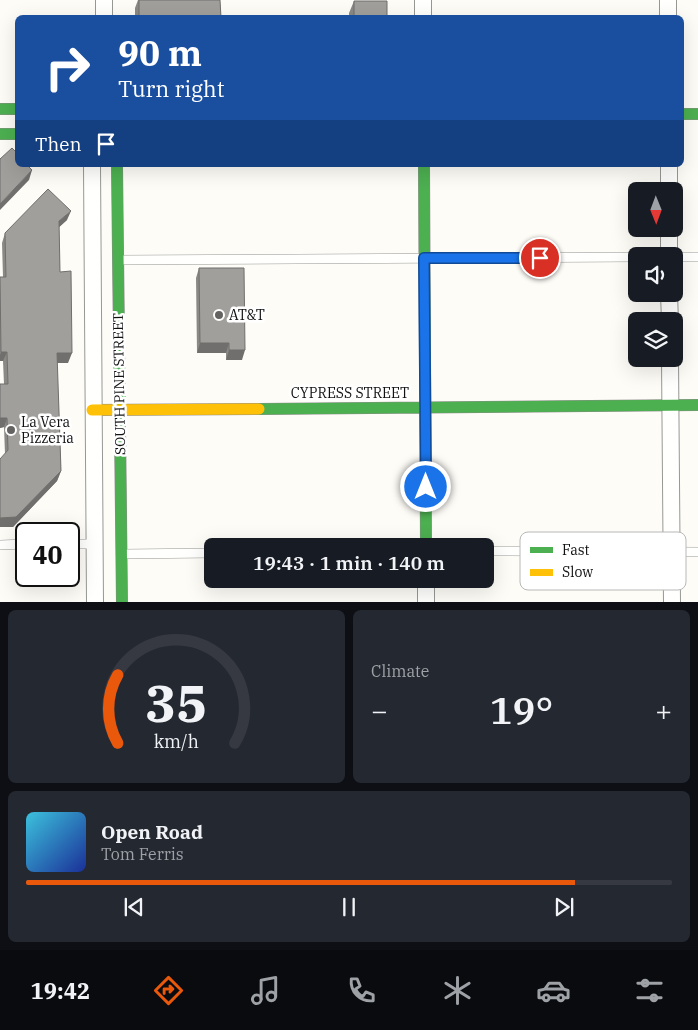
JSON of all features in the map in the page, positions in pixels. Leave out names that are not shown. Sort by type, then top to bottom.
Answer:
[{"type":"street","points":[[104,0],[104,15]]},
{"type":"street","points":[[422,0],[423,15]]},
{"type":"street","points":[[668,0],[668,15]]},
{"type":"street","points":[[0,109],[15,109]]},
{"type":"street","points":[[684,114],[698,114]]},
{"type":"street","points":[[0,134],[15,134]]},
{"type":"street","name":"SOUTH PINE STREET","points":[[92,167],[92,410],[95,602]]},
{"type":"street","name":"SOUTH PINE STREET","points":[[117,167],[122,602]]},
{"type":"street","points":[[424,167],[426,538]]},
{"type":"street","points":[[669,167],[669,182]]},
{"type":"street","points":[[670,367],[671,532]]},
{"type":"street","name":"CYPRESS STREET","points":[[92,410],[698,406]]},
{"type":"street","points":[[426,588],[426,602]]},
{"type":"lane","points":[[118,260],[628,257]]},
{"type":"lane","points":[[683,257],[698,257]]},
{"type":"lane","points":[[0,544],[15,544]]},
{"type":"lane","points":[[80,544],[94,544]]},
{"type":"lane","points":[[494,552],[520,552]]},
{"type":"lane","points":[[122,554],[204,553]]},
{"type":"building","points":[[139,0],[220,0],[221,15],[139,15]]},
{"type":"building","points":[[354,1],[387,1],[387,15],[354,15]]},
{"type":"building","points":[[12,148],[15,151],[15,167],[29,167],[32,170],[0,204],[0,159]]},
{"type":"building","points":[[48,189],[71,211],[59,221],[60,272],[71,271],[72,353],[57,353],[61,471],[16,517],[0,518],[0,459],[8,450],[7,418],[0,418],[0,384],[8,384],[7,352],[1,352],[0,277],[6,277],[5,233]]},
{"type":"building","name":"AT&T","points":[[199,268],[244,268],[245,350],[229,350],[229,343],[200,343]]},
{"type":"traffic: fast","points":[[0,109],[15,109]]},
{"type":"traffic: fast","points":[[684,114],[698,114]]},
{"type":"traffic: fast","points":[[0,134],[15,134]]},
{"type":"traffic: fast","points":[[117,167],[122,602]]},
{"type":"traffic: fast","points":[[424,167],[426,538]]},
{"type":"traffic: fast","points":[[259,409],[698,405]]},
{"type":"traffic: slow","points":[[92,410],[259,409]]},
{"type":"place","name":"AT&T","points":[[219,315]]},
{"type":"place","name":"La Vera Pizzeria","points":[[11,430]]},
{"type":"route","points":[[426,487],[424,258],[540,258]]}]
